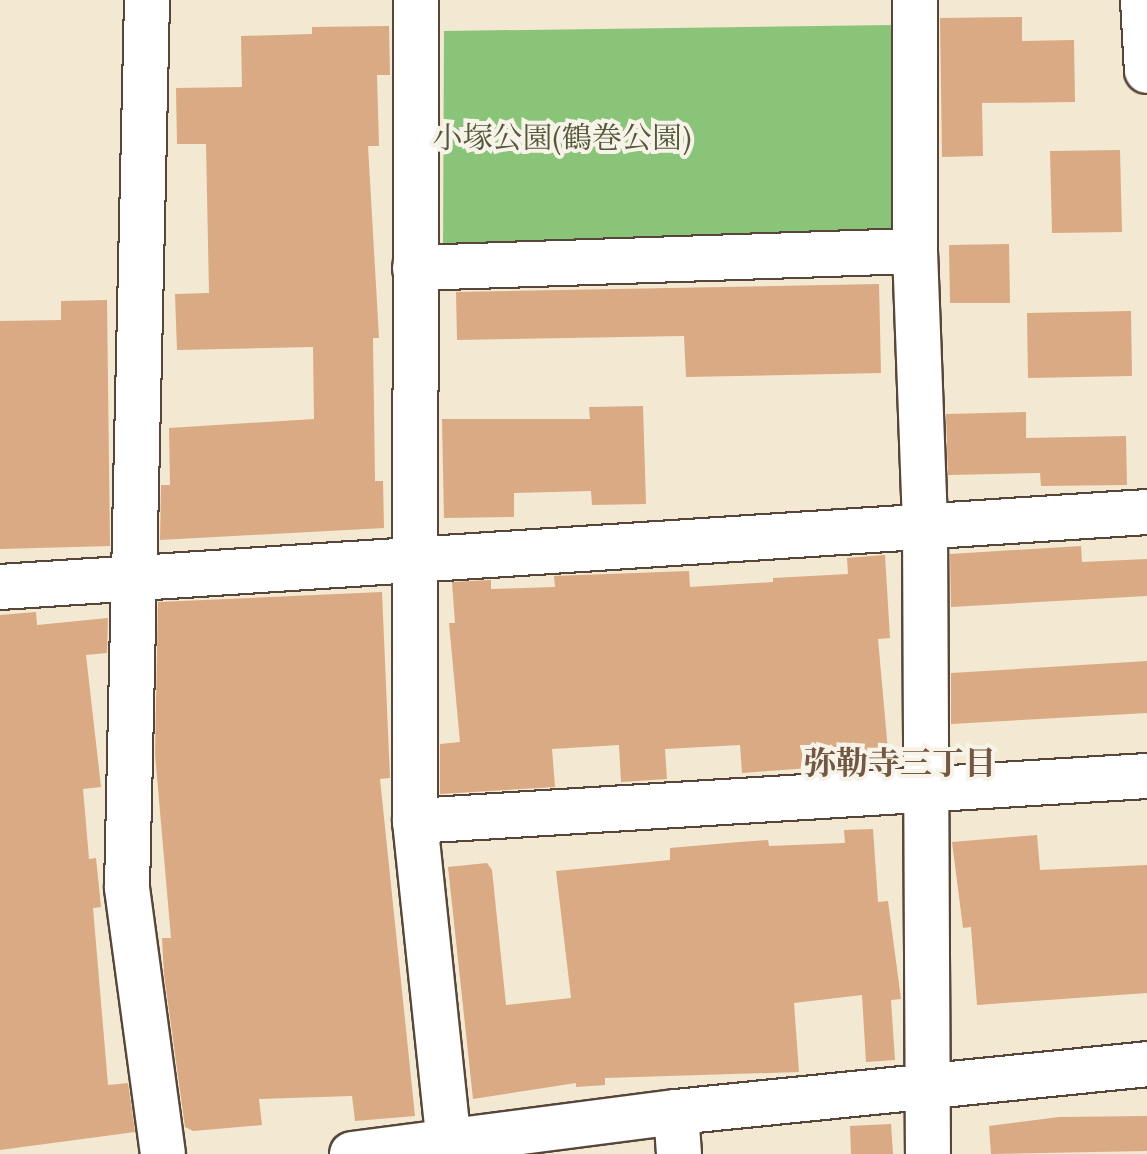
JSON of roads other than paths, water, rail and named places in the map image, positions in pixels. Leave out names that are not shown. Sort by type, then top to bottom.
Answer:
[{"type":"street","points":[[147,0],[127,888],[163,1154]]},
{"type":"street","points":[[416,0],[412,560],[415,821],[450,1148]]},
{"type":"street","points":[[915,0],[915,251],[925,527],[925,1086],[928,1154]]},
{"type":"street","points":[[1143,0],[1147,71]]},
{"type":"street","points":[[415,268],[915,251]]},
{"type":"street","points":[[0,587],[1147,512]]},
{"type":"street","points":[[415,821],[1147,776]]},
{"type":"street","points":[[352,1154],[678,1133],[925,1086],[1147,1064]]},
{"type":"district","name":"弥勒寺三丁目","points":[[900,763]]},
{"type":"park label","name":"小塚公園(鶴巻公園)","points":[[562,138]]}]
